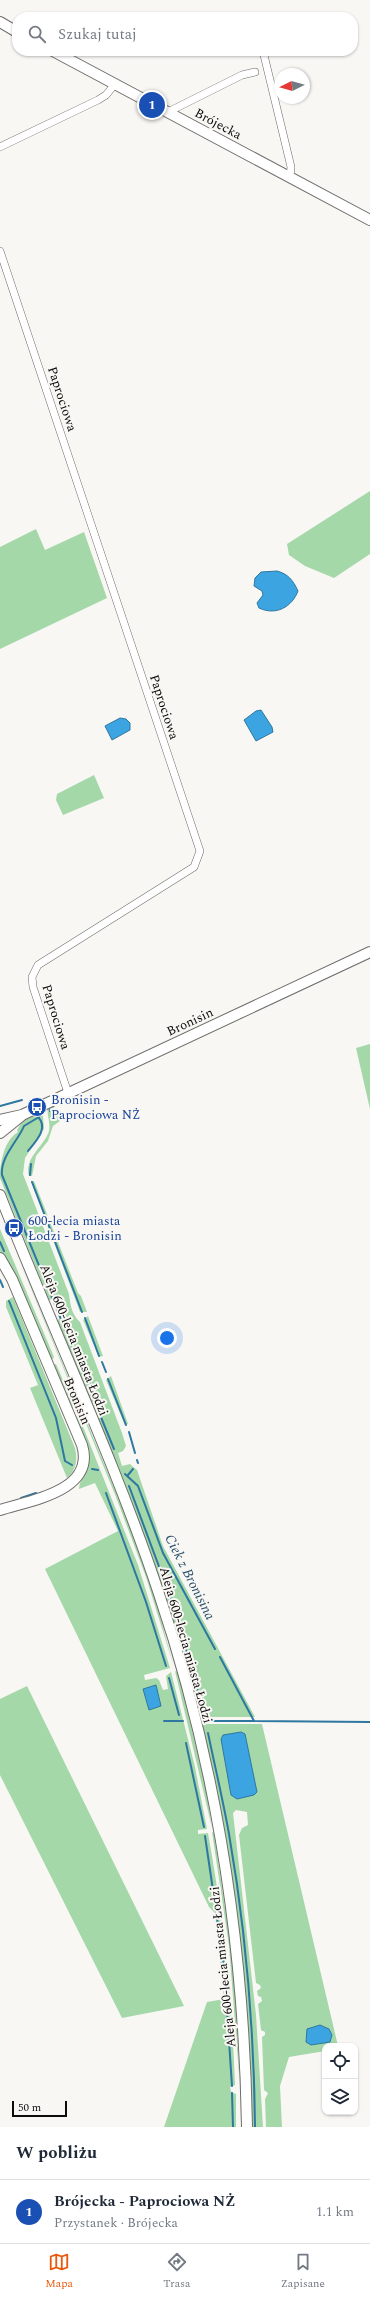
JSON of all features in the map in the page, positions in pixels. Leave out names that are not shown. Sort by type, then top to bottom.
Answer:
[{"type":"street","points":[[0,22],[12,29]]},
{"type":"street","name":"Brójecka","points":[[62,56],[370,220]]},
{"type":"street","points":[[264,56],[291,167],[290,177]]},
{"type":"street","points":[[168,112],[242,75],[254,72]]},
{"type":"street","points":[[0,147],[98,100],[106,95],[115,84]]},
{"type":"street","name":"Paprociowa","points":[[0,251],[200,851],[194,867],[38,965],[32,977],[33,987],[68,1093]]},
{"type":"street","name":"Bronisin","points":[[0,1120],[22,1115],[370,952]]},
{"type":"street","name":"Bronisin","points":[[0,1133],[22,1115]]},
{"type":"street","name":"Aleja 600-lecia miasta Łodzi","points":[[0,1195],[133,1519],[164,1609],[188,1691],[213,1798],[230,1894],[242,2005],[248,2127]]},
{"type":"street","name":"Bronisin","points":[[0,1258],[12,1279],[82,1445],[84,1457],[81,1473],[70,1485],[0,1510]]},
{"type":"green space","points":[[370,491],[370,554],[334,578],[305,566],[289,555],[287,544]]},
{"type":"green space","points":[[36,529],[45,550],[84,532],[107,598],[0,649],[0,547]]},
{"type":"green space","points":[[94,775],[104,798],[63,815],[56,800],[57,794]]},
{"type":"green space","points":[[370,1044],[370,1109],[356,1048]]},
{"type":"green space","points":[[52,1103],[60,1121],[53,1126],[48,1141],[36,1156],[32,1176],[29,1176],[29,1163],[49,1131],[48,1106]]},
{"type":"green space","points":[[36,1113],[43,1116],[44,1129],[25,1158],[23,1174],[69,1294],[72,1309],[80,1322],[122,1433],[126,1446],[123,1451],[118,1453],[122,1466],[130,1464],[137,1470],[163,1546],[255,1717],[202,1717],[204,1724],[262,1724],[337,2043],[322,2043],[322,2052],[289,2057],[280,2086],[282,2127],[266,2127],[265,2099],[268,2093],[264,2090],[262,2037],[265,2035],[265,2032],[261,2030],[258,2004],[262,2001],[261,1997],[258,1996],[257,1991],[261,1988],[260,1985],[256,1983],[239,1835],[242,1828],[248,1825],[247,1812],[236,1810],[233,1813],[256,2015],[263,2127],[252,2127],[247,2011],[234,1897],[214,1783],[187,1670],[193,1665],[192,1663],[185,1662],[157,1575],[57,1320],[60,1319],[52,1299],[49,1300],[0,1178],[2,1159],[6,1146],[9,1140],[18,1132],[17,1130],[22,1122]]},
{"type":"green space","points":[[31,1181],[34,1181],[78,1293],[81,1296],[87,1312],[80,1312]]},
{"type":"green space","points":[[0,1229],[54,1357],[52,1360],[8,1263],[0,1251]]},
{"type":"green space","points":[[16,1252],[125,1514],[154,1595],[174,1667],[146,1577],[116,1497]]},
{"type":"green space","points":[[13,1297],[75,1448],[76,1464],[67,1478],[30,1388],[38,1385],[6,1307],[6,1301]]},
{"type":"green space","points":[[88,1316],[103,1356],[99,1357],[83,1320]]},
{"type":"green space","points":[[56,1364],[73,1403],[72,1413],[52,1365]]},
{"type":"green space","points":[[111,1376],[128,1424],[125,1425],[106,1380]]},
{"type":"green space","points":[[78,1414],[138,1565],[170,1668],[144,1675],[145,1680],[156,1678],[159,1680],[163,1690],[168,1689],[166,1676],[171,1672],[195,1767],[207,1829],[198,1830],[198,1834],[208,1833],[226,1958],[232,2021],[235,2085],[230,2087],[231,2092],[236,2094],[236,2127],[164,2127],[207,2002],[224,1999],[215,1913],[209,1907],[45,1569],[118,1531],[95,1483],[79,1489],[81,1481],[88,1468],[89,1455],[86,1443],[75,1419]]},
{"type":"green space","points":[[175,1671],[178,1672],[206,1788],[212,1828]]},
{"type":"green space","points":[[27,1686],[184,2006],[122,2018],[0,1775],[0,1699]]},
{"type":"green space","points":[[212,1832],[214,1833],[234,1969],[240,2087],[229,1946]]},
{"type":"water","points":[[277,571],[287,576],[298,591],[288,606],[271,611],[259,608],[257,603],[263,595],[262,591],[254,586],[255,578],[261,572]]},
{"type":"water","points":[[261,710],[272,727],[273,732],[256,741],[244,720],[256,711]]},
{"type":"water","points":[[120,718],[126,719],[130,723],[130,730],[112,740],[105,726]]},
{"type":"water","points":[[156,1685],[161,1706],[149,1710],[143,1689]]},
{"type":"water","points":[[241,1732],[245,1734],[257,1792],[254,1795],[237,1799],[231,1795],[221,1739],[223,1735]]},
{"type":"water","points":[[320,2025],[329,2029],[332,2035],[330,2042],[311,2045],[306,2042],[307,2029]]},
{"type":"waterway","points":[[0,1106],[22,1100]]},
{"type":"waterway","points":[[50,1111],[51,1106]]},
{"type":"waterway","points":[[28,1151],[38,1139],[42,1130],[41,1121],[38,1117]]},
{"type":"waterway","points":[[39,1117],[24,1126],[6,1156],[2,1168],[2,1175],[114,1449]]},
{"type":"waterway","points":[[30,1175],[31,1164]]},
{"type":"waterway","points":[[32,1182],[82,1312]]},
{"type":"waterway","points":[[0,1242],[4,1251]]},
{"type":"waterway","name":"Ciek z Bronisina","points":[[0,1280],[3,1287]]},
{"type":"waterway","name":"Ciek z Bronisina","points":[[9,1301],[56,1418],[65,1461],[72,1465]]},
{"type":"waterway","points":[[85,1318],[99,1356]]},
{"type":"waterway","points":[[102,1362],[106,1372]]},
{"type":"waterway","points":[[108,1379],[126,1425]]},
{"type":"waterway","points":[[129,1432],[135,1453]]},
{"type":"waterway","name":"Ciek z Bronisina","points":[[92,1469],[98,1470]]},
{"type":"waterway","points":[[128,1475],[133,1469]]},
{"type":"waterway","name":"Ciek z Bronisina","points":[[125,1474],[138,1486],[163,1553],[215,1649]]},
{"type":"waterway","points":[[129,1486],[170,1596],[189,1660]]},
{"type":"waterway","points":[[21,1498],[36,1493]]},
{"type":"waterway","points":[[106,1493],[146,1602],[166,1666]]},
{"type":"waterway","name":"Ciek z Bronisina","points":[[220,1657],[254,1721],[370,1722]]},
{"type":"waterway","points":[[192,1669],[202,1708]]},
{"type":"waterway","points":[[169,1678],[179,1715]]},
{"type":"waterway","points":[[164,1721],[183,1721]]},
{"type":"waterway","points":[[203,1721],[254,1721]]},
{"type":"waterway","points":[[208,1733],[227,1821],[240,1907],[251,2017],[255,2127]]},
{"type":"waterway","points":[[186,1743],[204,1827]]},
{"type":"waterway","points":[[205,1836],[224,1965],[232,2086]]},
{"type":"waterway","points":[[232,2093],[233,2127]]},
{"type":"place","name":"Brójecka - Paprociowa NŻ","points":[[152,105]]},
{"type":"place","name":"Bronisin - Paprociowa NŻ","points":[[37,1107]]},
{"type":"place","name":"600-lecia miasta Łodzi - Bronisin","points":[[14,1228]]}]
